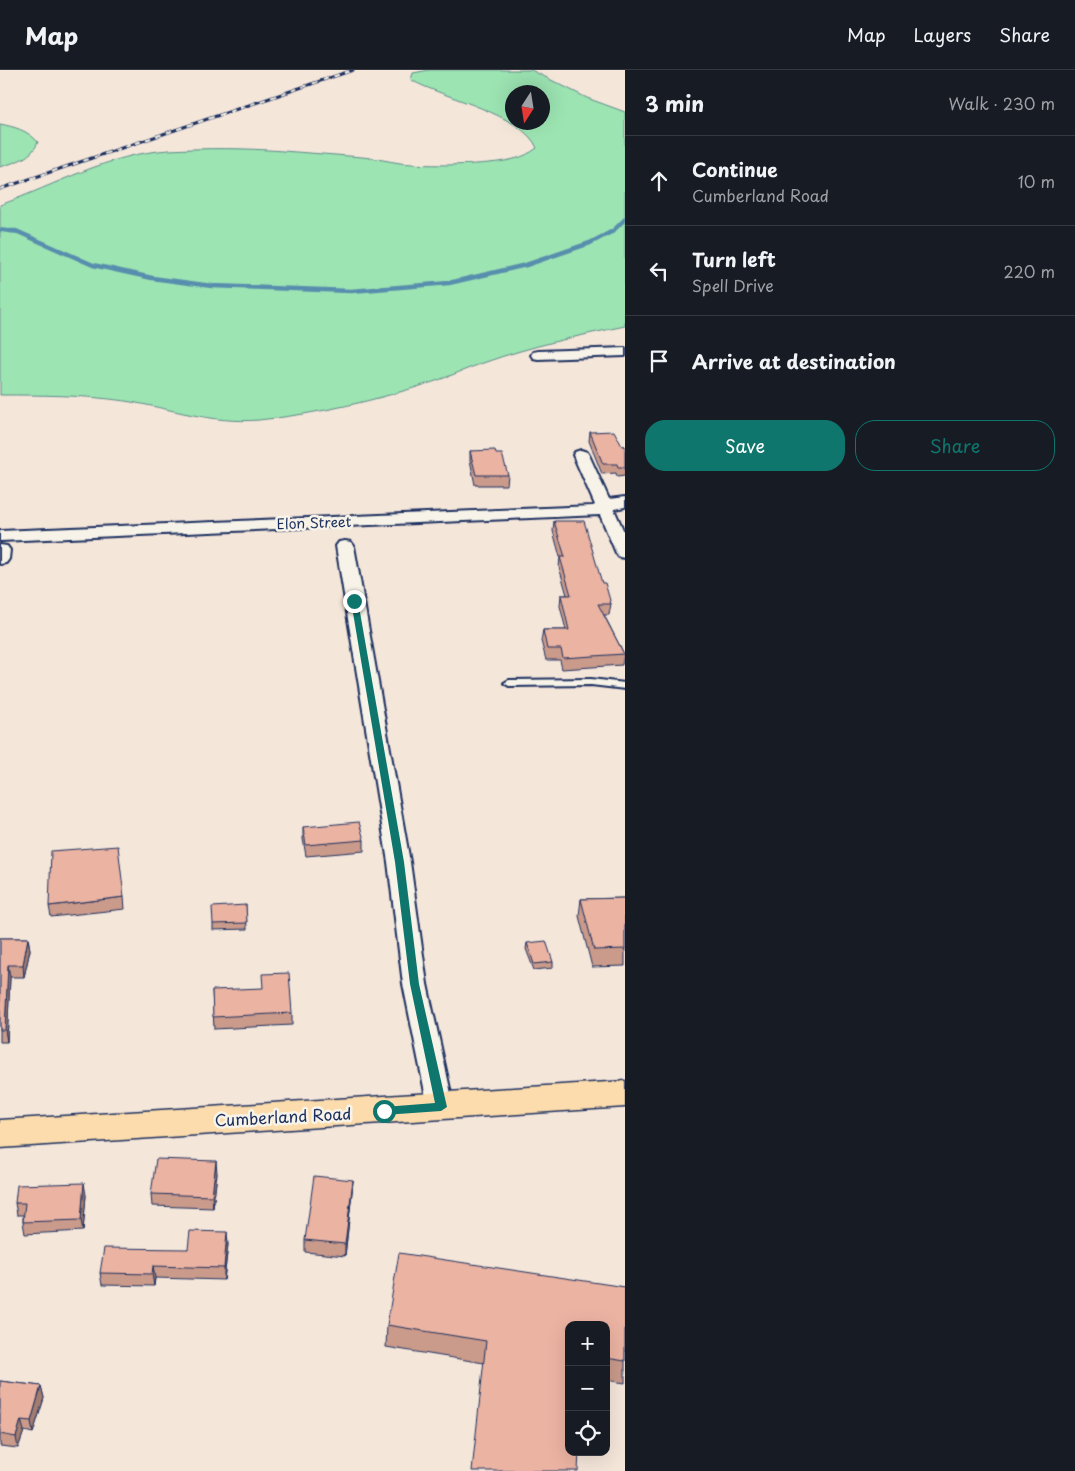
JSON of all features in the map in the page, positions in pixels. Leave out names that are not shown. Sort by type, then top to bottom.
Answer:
[{"type":"main road","name":"Cumberland Road","points":[[0,1134],[625,1094]]},
{"type":"street","points":[[538,356],[625,352]]},
{"type":"street","points":[[581,455],[625,553]]},
{"type":"street","name":"Elon Street","points":[[0,548],[596,512],[614,503],[625,502]]},
{"type":"street","points":[[345,546],[400,862],[414,984],[441,1107]]},
{"type":"lane","points":[[510,683],[591,682],[625,686]]},
{"type":"green space","points":[[429,70],[531,70],[587,98],[625,112],[625,326],[520,351],[390,395],[325,410],[259,420],[242,421],[208,418],[109,399],[0,395],[0,205],[103,164],[125,157],[169,150],[269,150],[367,157],[400,163],[426,165],[474,164],[503,161],[529,153],[537,148],[529,136],[521,130],[550,130],[550,85],[505,85],[505,120],[411,80],[413,73]]},
{"type":"green space","points":[[0,124],[21,130],[38,142],[28,156],[0,167]]},
{"type":"building","points":[[614,431],[622,446],[625,446],[625,467],[618,467],[617,464],[603,464],[590,432]]},
{"type":"building","points":[[495,450],[496,454],[502,454],[508,475],[476,475],[470,451]]},
{"type":"building","points":[[554,521],[584,521],[602,583],[605,583],[611,604],[598,604],[624,654],[563,658],[561,649],[547,649],[543,630],[569,630],[561,595],[571,595],[560,557],[565,557]]},
{"type":"building","points":[[359,822],[364,840],[306,845],[303,827]]},
{"type":"building","points":[[118,846],[124,897],[49,906],[51,851]]},
{"type":"building","points":[[625,898],[625,949],[594,950],[581,899]]},
{"type":"building","points":[[246,905],[247,923],[213,924],[212,907]]},
{"type":"building","points":[[0,938],[28,938],[23,965],[8,965],[5,1030],[0,1030]]},
{"type":"building","points":[[546,941],[553,962],[534,964],[527,943]]},
{"type":"building","points":[[289,973],[292,1013],[213,1017],[212,990],[263,988],[262,974]]},
{"type":"building","points":[[156,1159],[216,1161],[212,1196],[151,1194]]},
{"type":"building","points":[[314,1176],[353,1180],[345,1244],[305,1240]]},
{"type":"building","points":[[84,1183],[81,1220],[23,1222],[25,1203],[15,1203],[17,1185]]},
{"type":"building","points":[[190,1231],[227,1232],[224,1268],[153,1266],[152,1274],[100,1273],[104,1248],[188,1249]]},
{"type":"building","points":[[399,1253],[625,1287],[625,1361],[610,1359],[610,1321],[565,1321],[565,1456],[579,1456],[578,1471],[472,1471],[486,1341],[387,1325]]},
{"type":"building","points":[[0,1381],[41,1386],[31,1421],[21,1420],[16,1437],[0,1434]]},
{"type":"waterway","points":[[613,231],[625,219]]},
{"type":"waterway","points":[[0,230],[18,232]]},
{"type":"waterway","points":[[10,231],[16,231],[93,265],[152,278],[212,286],[351,291],[449,283],[526,265],[590,243],[613,231]]},
{"type":"railway","points":[[0,189],[353,70]]},
{"type":"route","points":[[354,601],[400,862],[414,984],[441,1107],[384,1111]]}]
